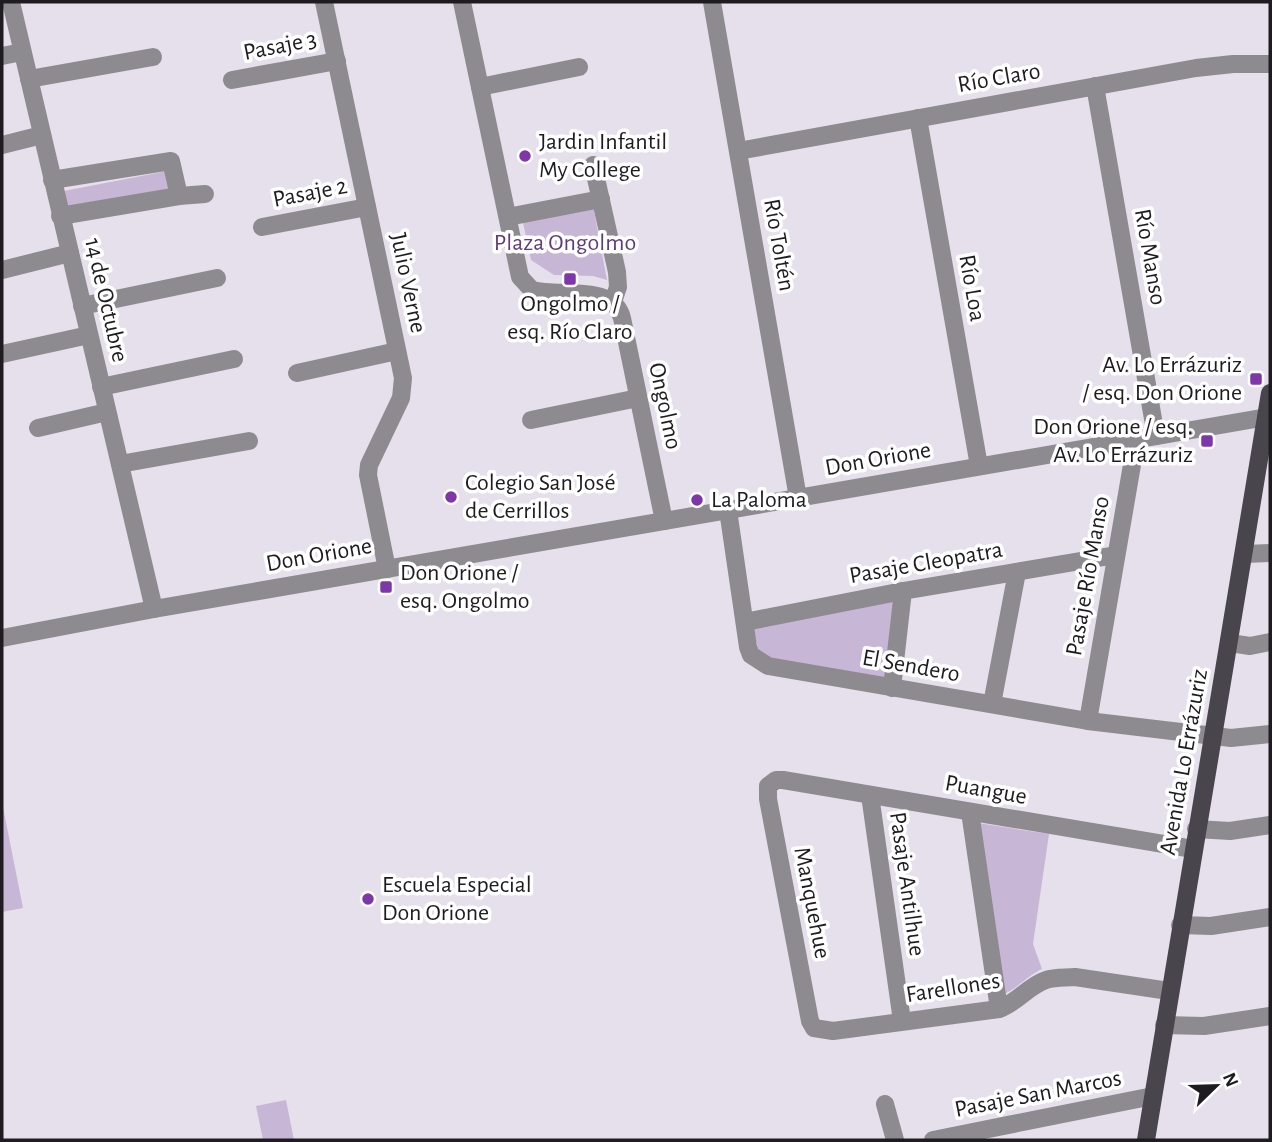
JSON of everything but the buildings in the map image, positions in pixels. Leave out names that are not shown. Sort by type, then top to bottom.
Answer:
[{"type":"main road","name":"Avenida Lo Errázuriz","points":[[1146,1140],[1212,737],[1245,554],[1264,476],[1270,393]]},
{"type":"street","name":"14 de Octubre","points":[[11,2],[154,609]]},
{"type":"street","name":"Julio Verne","points":[[324,2],[403,378],[403,391],[371,457],[368,475],[387,569]]},
{"type":"street","points":[[462,2],[520,277],[528,287],[542,292],[598,296],[613,302]]},
{"type":"street","name":"Río Toltén","points":[[712,2],[798,498]]},
{"type":"street","points":[[2,56],[22,52]]},
{"type":"street","points":[[29,79],[153,57]]},
{"type":"street","name":"Pasaje 3","points":[[232,80],[337,61]]},
{"type":"street","name":"Río Claro","points":[[737,151],[1215,65],[1270,64]]},
{"type":"street","points":[[480,87],[579,67]]},
{"type":"street","name":"Río Manso","points":[[1095,86],[1156,436]]},
{"type":"street","name":"Río Loa","points":[[918,118],[979,466]]},
{"type":"street","points":[[2,145],[42,135]]},
{"type":"street","points":[[52,180],[171,161],[179,196]]},
{"type":"street","name":"Ongolmo","points":[[593,165],[618,279],[613,302],[621,313],[664,521]]},
{"type":"street","points":[[60,216],[205,194]]},
{"type":"street","points":[[508,217],[601,199]]},
{"type":"street","name":"Pasaje 2","points":[[262,228],[367,207]]},
{"type":"street","points":[[2,270],[70,253]]},
{"type":"street","points":[[82,306],[217,278]]},
{"type":"street","points":[[2,355],[89,334]]},
{"type":"street","points":[[297,373],[397,351]]},
{"type":"street","points":[[102,387],[234,359]]},
{"type":"street","points":[[531,420],[638,398]]},
{"type":"street","points":[[38,428],[107,412]]},
{"type":"street","name":"Don Orione","points":[[2,638],[154,609],[1267,417]]},
{"type":"street","name":"Pasaje Río Manso","points":[[1088,721],[1133,459],[1132,440]]},
{"type":"street","points":[[120,464],[249,441]]},
{"type":"street","name":"El Sendero","points":[[728,510],[748,647],[751,655],[768,666],[1088,721],[1212,737],[1237,738],[1270,734]]},
{"type":"street","points":[[1245,554],[1270,553]]},
{"type":"street","name":"Pasaje Cleopatra","points":[[745,622],[904,591],[1116,555]]},
{"type":"street","points":[[992,705],[1017,572]]},
{"type":"street","points":[[892,688],[904,591]]},
{"type":"street","points":[[1230,643],[1250,646],[1270,642]]},
{"type":"street","name":"Puangue","points":[[772,782],[783,780],[1193,849]]},
{"type":"street","name":"Manquehue","points":[[772,782],[768,786],[768,799],[807,1008],[814,1028],[820,1030]]},
{"type":"street","name":"Pasaje Antilhue","points":[[870,795],[902,1021]]},
{"type":"street","points":[[970,811],[999,1009]]},
{"type":"street","points":[[1196,830],[1230,831],[1270,825]]},
{"type":"street","points":[[1180,925],[1211,926],[1270,917]]},
{"type":"street","name":"Farellones","points":[[820,1030],[999,1009],[1010,1006],[1046,979],[1075,977],[1169,991]]},
{"type":"street","points":[[1164,1025],[1204,1027],[1270,1016]]},
{"type":"street","name":"Pasaje San Marcos","points":[[933,1140],[1153,1096]]},
{"type":"street","points":[[885,1104],[895,1140]]},
{"type":"green space","points":[[167,171],[173,198],[70,218],[64,191]]},
{"type":"green space","name":"Plaza Ongolmo","points":[[593,206],[607,280],[593,276],[554,275],[531,260],[522,218]]},
{"type":"green space","points":[[894,601],[887,679],[774,660],[759,650],[751,626]]},
{"type":"green space","points":[[2,802],[23,908],[2,912]]},
{"type":"green space","points":[[978,823],[1049,834],[1033,944],[1042,969],[1002,995]]},
{"type":"green space","points":[[286,1100],[294,1140],[263,1140],[256,1106]]},
{"type":"place","name":"Jardin Infantil My College","points":[[525,156]]},
{"type":"place","name":"Ongolmo / esq. Río Claro","points":[[570,279]]},
{"type":"place","name":"Av. Lo Errázuriz / esq. Don Orione","points":[[1256,379]]},
{"type":"place","name":"Don Orione / esq. Av. Lo Errázuriz","points":[[1207,441]]},
{"type":"place","name":"Colegio San José de Cerrillos","points":[[451,497]]},
{"type":"place","name":"La Paloma","points":[[697,500]]},
{"type":"place","name":"Don Orione / esq. Ongolmo","points":[[386,587]]},
{"type":"place","name":"Escuela Especial Don Orione","points":[[368,899]]}]
